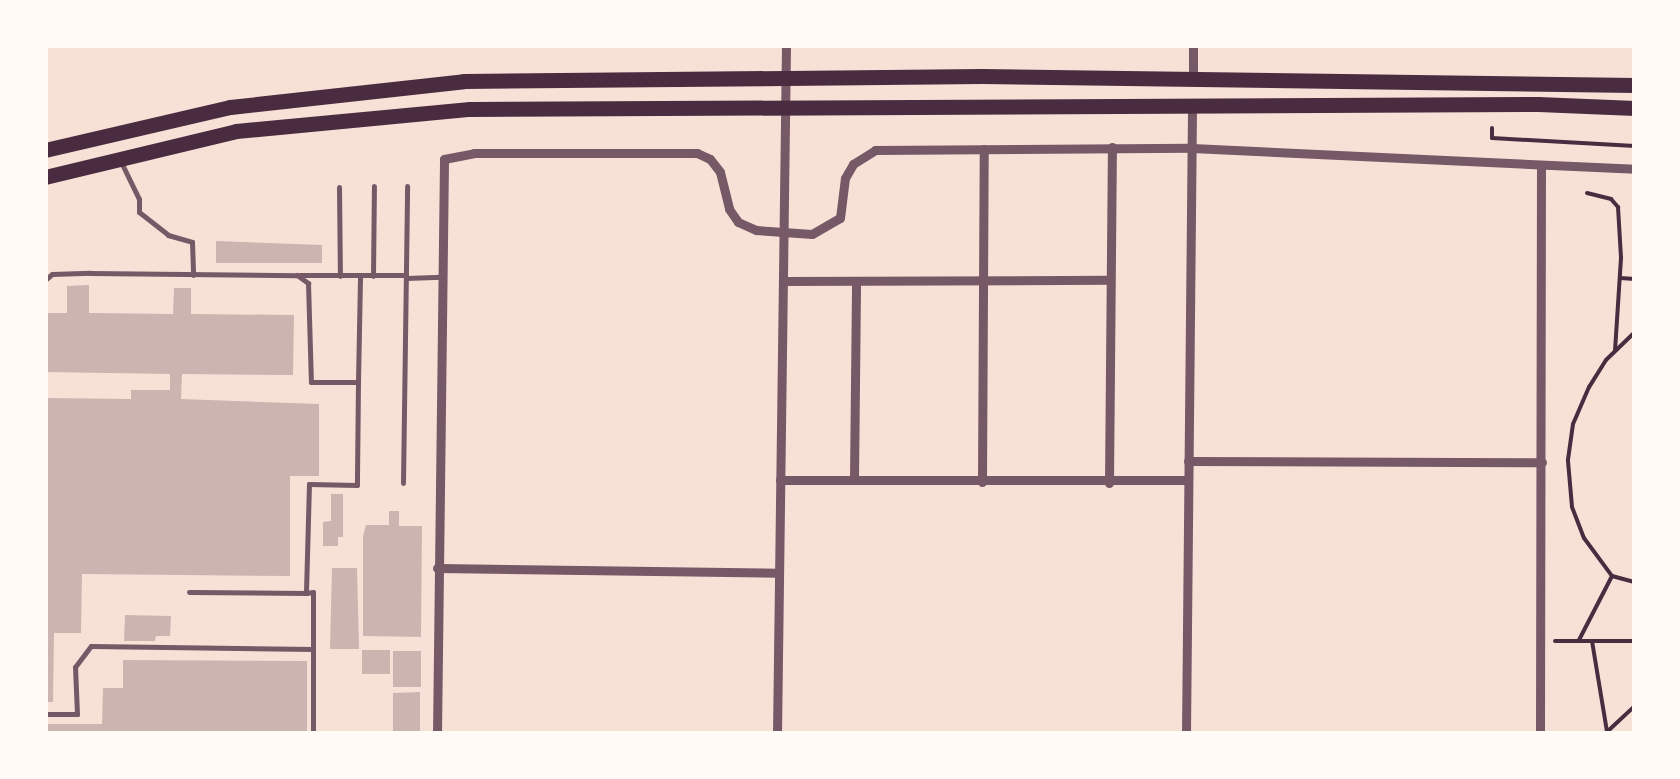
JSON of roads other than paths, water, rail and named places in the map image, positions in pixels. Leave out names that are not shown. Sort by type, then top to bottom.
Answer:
[{"type":"highway","points":[[45,150],[230,107],[464,81],[786,75],[1635,85]]},
{"type":"highway","points":[[45,177],[236,131],[470,109],[1635,108]]},
{"type":"street","points":[[776,734],[786,45]]},
{"type":"street","points":[[1193,45],[1193,79]]},
{"type":"street","points":[[1186,734],[1192,106]]},
{"type":"street","points":[[1109,483],[1112,147]]},
{"type":"street","points":[[437,734],[444,159],[474,154],[697,153],[710,159],[720,172],[729,209],[738,222],[756,230],[812,234],[832,227],[844,206],[845,178],[854,164],[875,150],[1192,148],[1635,170]]},
{"type":"street","points":[[982,482],[984,149]]},
{"type":"street","points":[[1540,734],[1541,166]]},
{"type":"street","points":[[854,479],[856,280]]},
{"type":"street","points":[[783,281],[1110,280]]},
{"type":"street","points":[[1188,460],[1542,462]]},
{"type":"street","points":[[780,480],[1188,480]]},
{"type":"street","points":[[437,568],[779,573]]},
{"type":"lane","points":[[120,159],[138,198],[140,212],[168,235],[192,242],[193,276]]},
{"type":"lane","points":[[373,276],[374,186]]},
{"type":"lane","points":[[402,483],[407,186]]},
{"type":"lane","points":[[339,187],[340,276]]},
{"type":"lane","points":[[45,280],[52,274],[90,272],[442,277]]},
{"type":"lane","points":[[297,275],[308,282],[310,292],[310,382],[358,382]]},
{"type":"lane","points":[[306,592],[308,484],[357,485],[360,276]]},
{"type":"lane","points":[[188,592],[313,592],[313,734]]},
{"type":"lane","points":[[45,714],[76,714],[75,668],[91,646],[313,649]]}]
